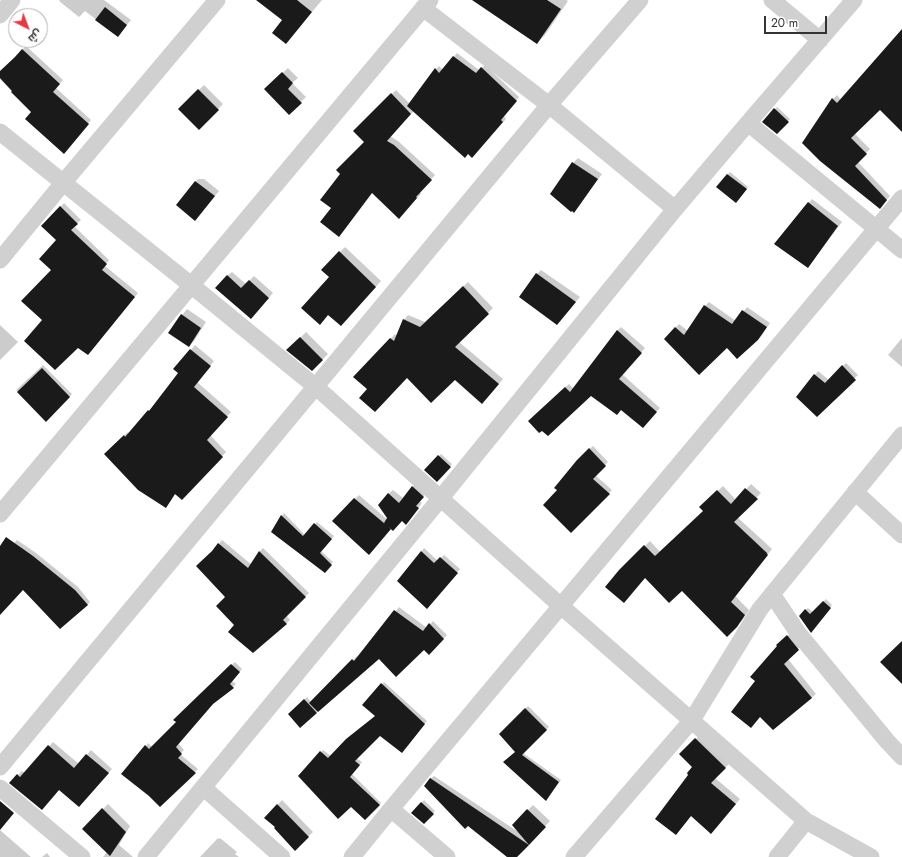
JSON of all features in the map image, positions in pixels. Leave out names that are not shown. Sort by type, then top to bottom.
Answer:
[{"type":"street","points":[[0,15],[12,0]]},
{"type":"street","points":[[0,260],[216,0]]},
{"type":"street","points":[[0,767],[549,106],[640,0]]},
{"type":"street","points":[[772,0],[820,40]]},
{"type":"street","points":[[146,857],[440,499],[675,209],[854,0]]},
{"type":"street","points":[[0,514],[427,4],[675,209]]},
{"type":"street","points":[[748,123],[902,250]]},
{"type":"street","points":[[0,132],[316,387],[440,499],[806,821],[871,857]]},
{"type":"street","points":[[352,857],[902,198]]},
{"type":"street","points":[[574,857],[692,720],[760,608],[855,492],[900,442]]},
{"type":"street","points":[[855,492],[902,535]]},
{"type":"street","points":[[772,594],[798,633],[887,741],[902,757]]},
{"type":"street","points":[[0,788],[82,857]]},
{"type":"street","points":[[204,788],[282,857]]},
{"type":"street","points":[[391,809],[447,857]]},
{"type":"street","points":[[777,857],[806,821]]},
{"type":"building","points":[[256,0],[297,0],[312,12],[286,44],[272,33],[282,20]]},
{"type":"building","points":[[472,0],[547,0],[561,9],[537,44]]},
{"type":"building","points":[[105,7],[127,25],[118,37],[95,20]]},
{"type":"building","points":[[902,29],[902,132],[880,110],[851,138],[867,154],[855,166],[887,200],[880,209],[820,161],[802,143],[832,98],[837,103]]},
{"type":"building","points":[[22,49],[60,84],[53,92],[89,124],[64,154],[25,119],[31,112],[11,92],[12,91],[0,78],[0,71]]},
{"type":"building","points":[[453,56],[476,73],[481,67],[517,101],[501,120],[503,122],[472,158],[468,154],[465,158],[407,106],[435,68],[439,73]]},
{"type":"building","points":[[282,72],[293,83],[288,89],[302,103],[289,115],[264,89]]},
{"type":"building","points":[[198,89],[219,110],[199,130],[178,109]]},
{"type":"building","points":[[391,93],[411,114],[387,141],[394,145],[432,180],[416,197],[417,198],[399,219],[372,193],[339,237],[320,222],[331,208],[320,200],[340,174],[336,170],[364,142],[353,131]]},
{"type":"building","points":[[774,108],[789,122],[777,134],[762,122]]},
{"type":"building","points":[[572,162],[598,179],[574,213],[550,194]]},
{"type":"building","points":[[727,174],[747,189],[736,203],[716,187]]},
{"type":"building","points":[[195,181],[215,196],[195,221],[176,205]]},
{"type":"building","points":[[808,202],[838,226],[808,268],[774,244]]},
{"type":"building","points":[[60,206],[78,224],[71,230],[107,264],[102,270],[135,297],[88,355],[78,348],[55,370],[24,341],[42,320],[21,301],[51,270],[39,259],[56,240],[41,226]]},
{"type":"building","points":[[339,251],[376,287],[341,326],[328,315],[320,325],[301,308],[329,277],[321,270]]},
{"type":"building","points":[[536,273],[576,302],[557,325],[519,297]]},
{"type":"building","points":[[227,275],[241,288],[249,280],[269,298],[251,319],[215,288]]},
{"type":"building","points":[[463,286],[489,314],[455,347],[499,384],[482,404],[455,380],[431,403],[407,378],[375,412],[359,398],[367,389],[353,377],[390,338],[394,341],[403,319],[420,327]]},
{"type":"building","points":[[704,305],[732,324],[742,310],[767,327],[758,340],[737,359],[727,348],[699,375],[664,339],[675,327],[684,335]]},
{"type":"building","points":[[181,314],[201,328],[189,347],[168,333]]},
{"type":"building","points":[[617,330],[642,353],[619,379],[657,412],[643,428],[621,410],[617,415],[591,396],[548,436],[542,431],[539,433],[528,421],[565,387],[570,392]]},
{"type":"building","points":[[300,337],[323,360],[312,371],[286,350]]},
{"type":"building","points":[[190,349],[211,366],[194,387],[228,417],[207,440],[223,457],[182,500],[175,494],[166,508],[138,490],[104,454],[124,435],[125,437],[148,410],[149,411],[178,373],[173,369]]},
{"type":"building","points":[[842,365],[856,380],[817,417],[796,397],[814,374],[825,383]]},
{"type":"building","points":[[42,368],[70,397],[46,422],[17,392]]},
{"type":"building","points":[[589,448],[606,466],[593,479],[610,494],[571,533],[543,505],[557,490],[554,488]]},
{"type":"building","points":[[438,455],[451,467],[437,482],[424,470]]},
{"type":"building","points":[[412,486],[424,497],[416,506],[419,508],[406,525],[402,521],[393,531],[384,523],[387,518],[378,505],[388,493],[399,503]]},
{"type":"building","points":[[745,488],[758,499],[734,522],[768,555],[731,602],[745,615],[737,627],[727,637],[682,591],[669,603],[645,578],[624,603],[605,587],[619,570],[644,545],[655,556],[703,511],[699,507],[717,490],[731,504]]},
{"type":"building","points":[[354,498],[391,529],[369,555],[332,521]]},
{"type":"building","points":[[281,515],[303,536],[314,523],[332,539],[320,553],[332,565],[325,573],[271,532]]},
{"type":"building","points":[[6,537],[33,556],[75,590],[88,605],[60,629],[23,590],[0,615],[0,546]]},
{"type":"building","points":[[218,543],[248,568],[259,551],[306,597],[283,620],[287,624],[253,653],[228,632],[234,625],[216,606],[225,597],[196,566]]},
{"type":"building","points":[[421,551],[434,563],[440,557],[458,573],[427,609],[397,581]]},
{"type":"building","points":[[823,601],[831,608],[811,633],[799,616],[805,609],[810,614]]},
{"type":"building","points":[[394,610],[423,631],[429,623],[444,639],[429,655],[424,650],[396,677],[379,659],[318,712],[309,703],[352,659],[354,661]]},
{"type":"building","points":[[787,635],[799,650],[784,664],[812,698],[773,730],[760,717],[751,728],[731,712],[755,681],[750,677],[777,646],[776,645]]},
{"type":"building","points":[[902,641],[902,684],[880,662]]},
{"type":"building","points":[[231,664],[240,672],[230,684],[234,688],[213,704],[176,747],[182,754],[178,758],[196,773],[160,807],[149,796],[121,774],[145,745],[149,749],[176,722],[173,720]]},
{"type":"building","points":[[381,683],[425,724],[402,753],[380,736],[355,761],[360,765],[350,777],[380,805],[365,820],[351,807],[338,819],[298,776],[320,751],[328,758],[346,739],[375,716],[362,705]]},
{"type":"building","points":[[304,699],[317,713],[300,728],[288,714]]},
{"type":"building","points":[[525,708],[547,730],[522,755],[559,782],[546,801],[503,762],[515,752],[499,734]]},
{"type":"building","points":[[695,738],[726,768],[711,783],[736,804],[711,834],[691,816],[676,835],[655,819],[688,775],[687,773],[692,767],[679,754]]},
{"type":"building","points":[[48,745],[74,768],[86,754],[109,773],[79,807],[59,790],[42,810],[9,783],[17,774],[20,777]]},
{"type":"building","points":[[430,778],[529,845],[517,857],[507,857],[468,826],[465,829],[424,786]]},
{"type":"building","points":[[0,801],[14,813],[0,830]]},
{"type":"building","points":[[421,802],[434,814],[424,824],[411,813]]},
{"type":"building","points":[[277,804],[309,837],[295,851],[274,828],[275,827],[264,818]]},
{"type":"building","points":[[102,808],[126,832],[110,856],[82,829]]},
{"type":"building","points":[[527,809],[546,827],[529,845],[512,825]]}]
